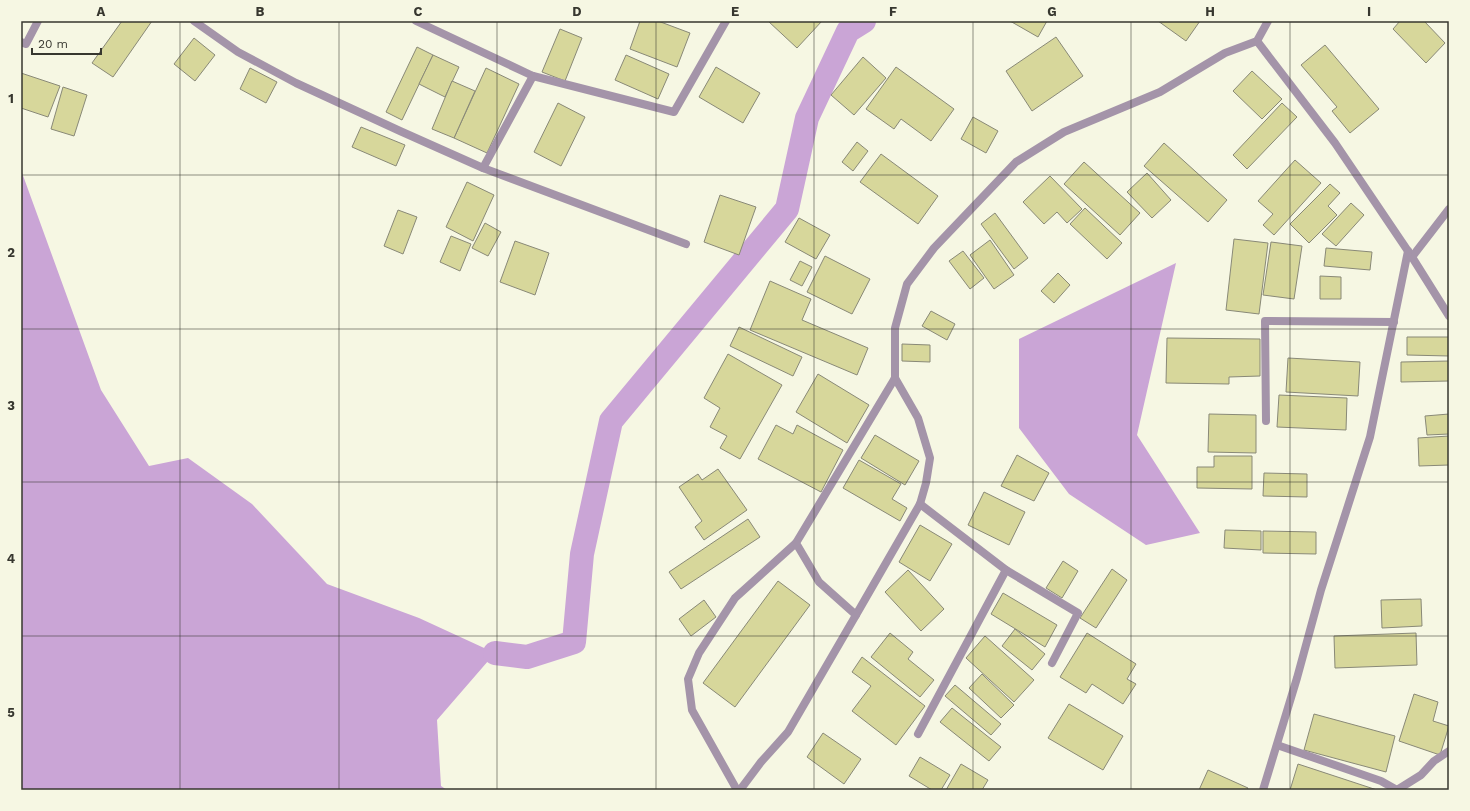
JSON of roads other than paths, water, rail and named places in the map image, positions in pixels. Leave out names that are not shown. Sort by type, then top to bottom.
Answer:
[{"type":"street","points":[[21,42],[26,44],[38,21]]},
{"type":"street","points":[[194,21],[238,52],[296,83],[483,168],[686,244]]},
{"type":"street","points":[[416,21],[533,76],[674,112],[726,21]]},
{"type":"street","points":[[895,378],[796,543],[735,598],[699,653],[688,679],[692,710],[739,790],[761,762],[788,732],[920,504],[926,483],[930,458],[918,418],[895,378],[895,328],[907,284],[934,248],[1016,162],[1064,132],[1160,92],[1225,53],[1257,41],[1268,21]]},
{"type":"street","points":[[1257,41],[1335,143],[1410,254],[1449,316]]},
{"type":"street","points":[[483,168],[533,76]]},
{"type":"street","points":[[1263,790],[1297,678],[1321,590],[1370,437],[1410,254],[1449,209]]},
{"type":"street","points":[[1266,421],[1265,321],[1394,322]]},
{"type":"street","points":[[920,504],[1006,570],[1078,613],[1052,663]]},
{"type":"street","points":[[796,543],[818,582],[856,615]]},
{"type":"street","points":[[918,734],[1006,570]]},
{"type":"street","points":[[1277,745],[1381,781],[1398,790],[1421,775],[1434,761],[1449,751]]},
{"type":"waterway","points":[[495,653],[527,657],[574,642],[582,554],[611,421],[787,209],[807,118],[848,31],[864,21]]}]
